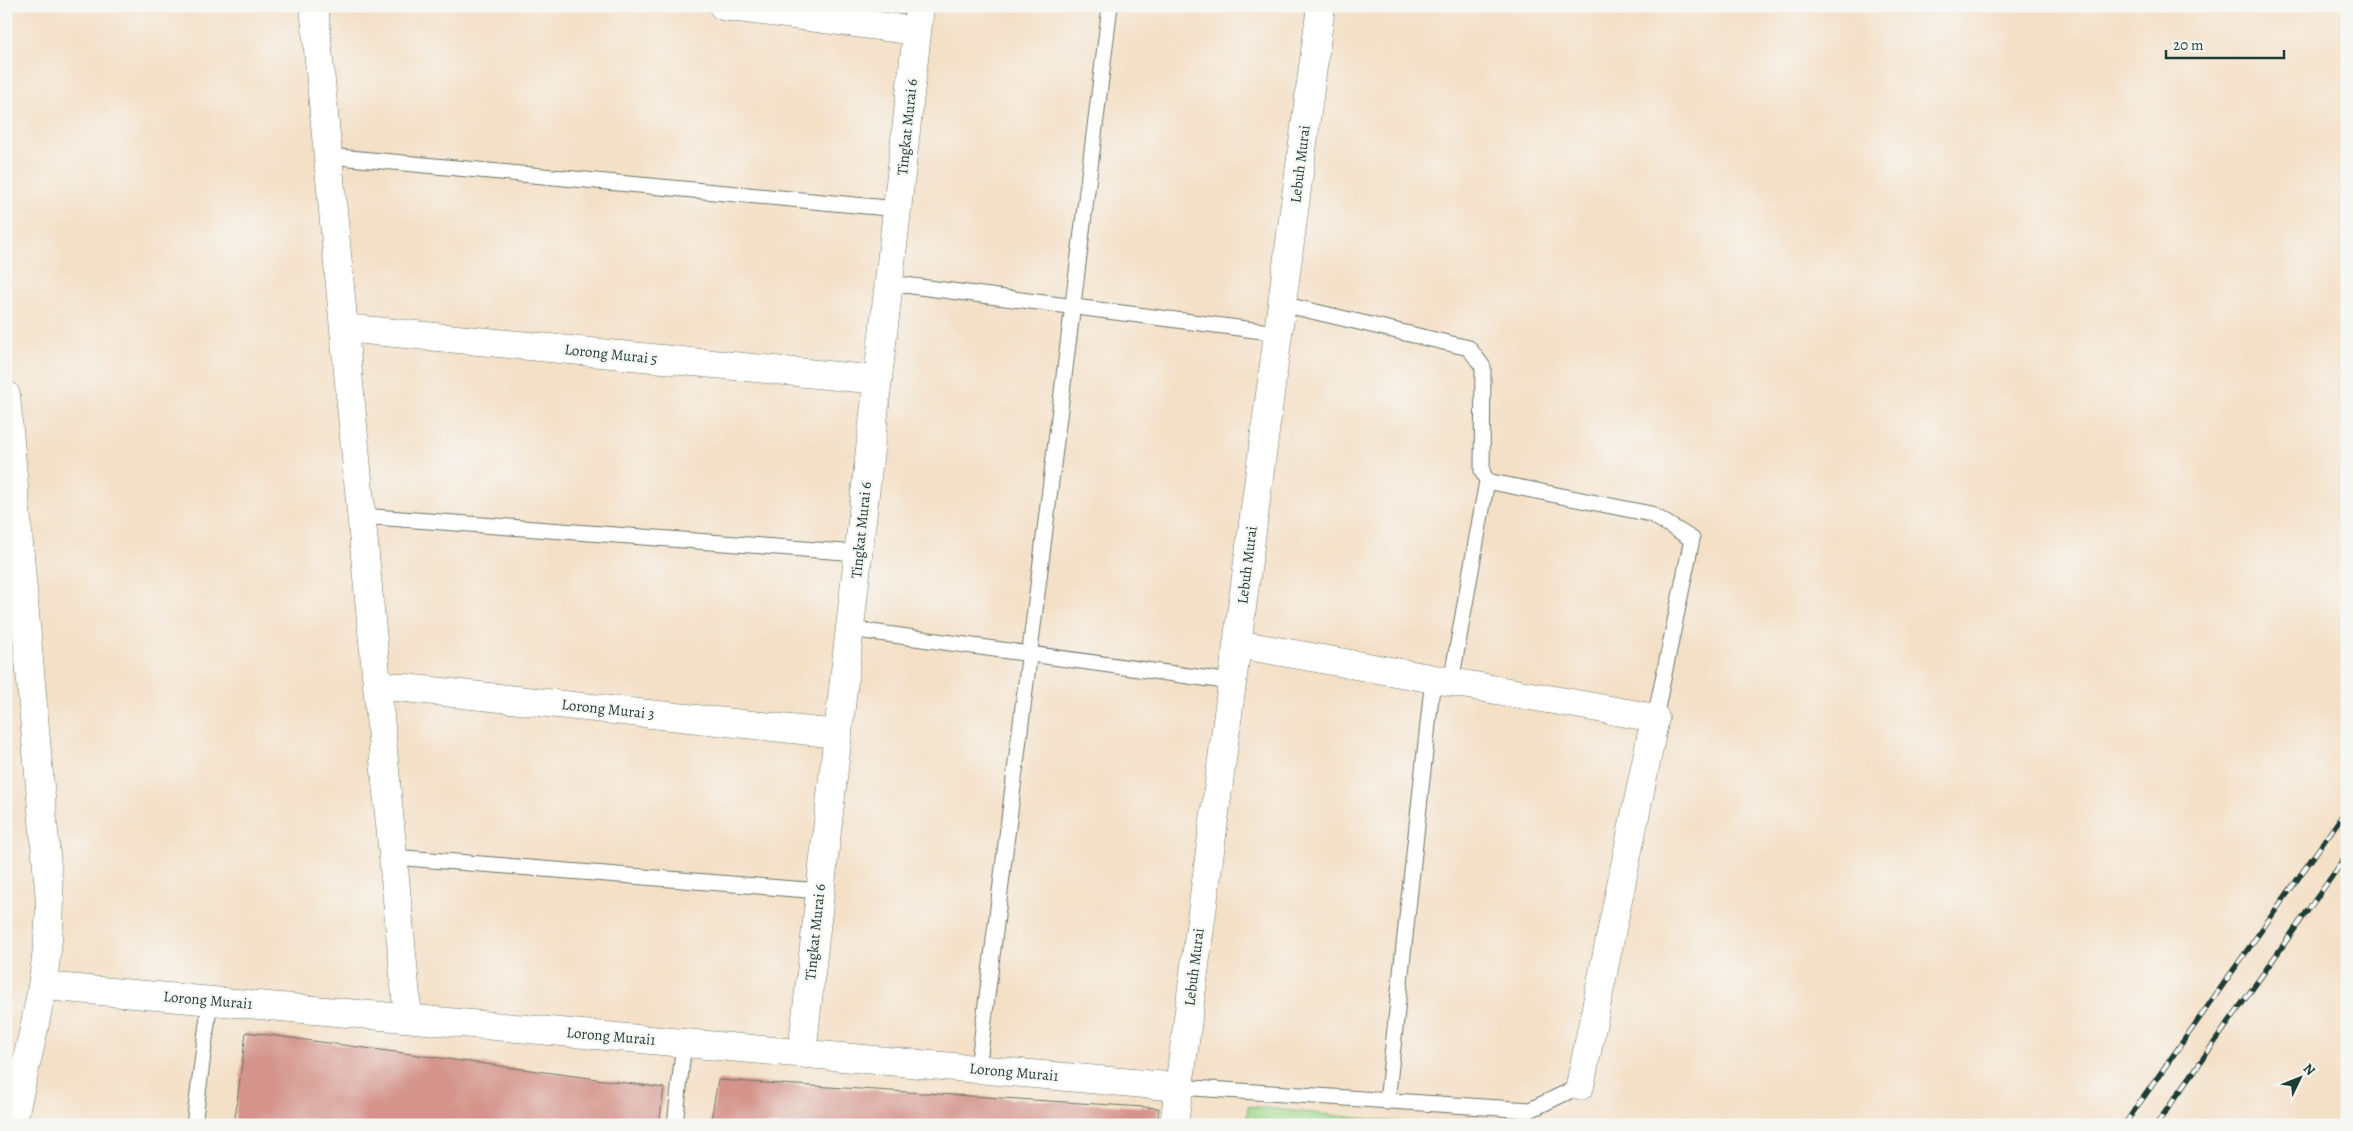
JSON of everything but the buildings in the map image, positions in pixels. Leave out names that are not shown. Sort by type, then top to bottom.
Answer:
[{"type":"street","points":[[314,6],[408,1018]]},
{"type":"street","points":[[722,6],[919,18]]},
{"type":"street","name":"Lebuh Murai","points":[[1174,1125],[1321,6]]},
{"type":"street","name":"Tingkat Murai 6","points":[[802,1053],[919,18]]},
{"type":"street","name":"Lorong Murai 5","points":[[344,328],[878,380]]},
{"type":"street","points":[[6,396],[50,901],[49,943],[44,986],[12,1125]]},
{"type":"street","points":[[1237,644],[1655,718],[1580,1086]]},
{"type":"street","name":"Lorong Murai 3","points":[[378,685],[838,734]]},
{"type":"street","name":"Lorong Murai1","points":[[44,986],[1178,1087]]},
{"type":"lane","points":[[978,1069],[1110,6]]},
{"type":"lane","points":[[328,156],[898,208]]},
{"type":"lane","points":[[889,283],[1278,333]]},
{"type":"lane","points":[[1282,304],[1469,348],[1483,367],[1482,471],[1487,481],[1442,680],[1387,1102]]},
{"type":"lane","points":[[1487,481],[1651,514],[1692,538],[1655,718]]},
{"type":"lane","points":[[362,516],[858,553]]},
{"type":"lane","points":[[850,628],[1232,682]]},
{"type":"lane","points":[[393,857],[820,891]]},
{"type":"lane","points":[[194,1125],[210,1000]]},
{"type":"lane","points":[[675,1125],[684,1042]]},
{"type":"lane","points":[[1178,1087],[1530,1110],[1580,1086]]},
{"type":"green space","points":[[1248,1106],[1423,1125],[1246,1125]]},
{"type":"railway","points":[[2124,1125],[2347,809]]},
{"type":"railway","points":[[2156,1125],[2347,855]]}]
